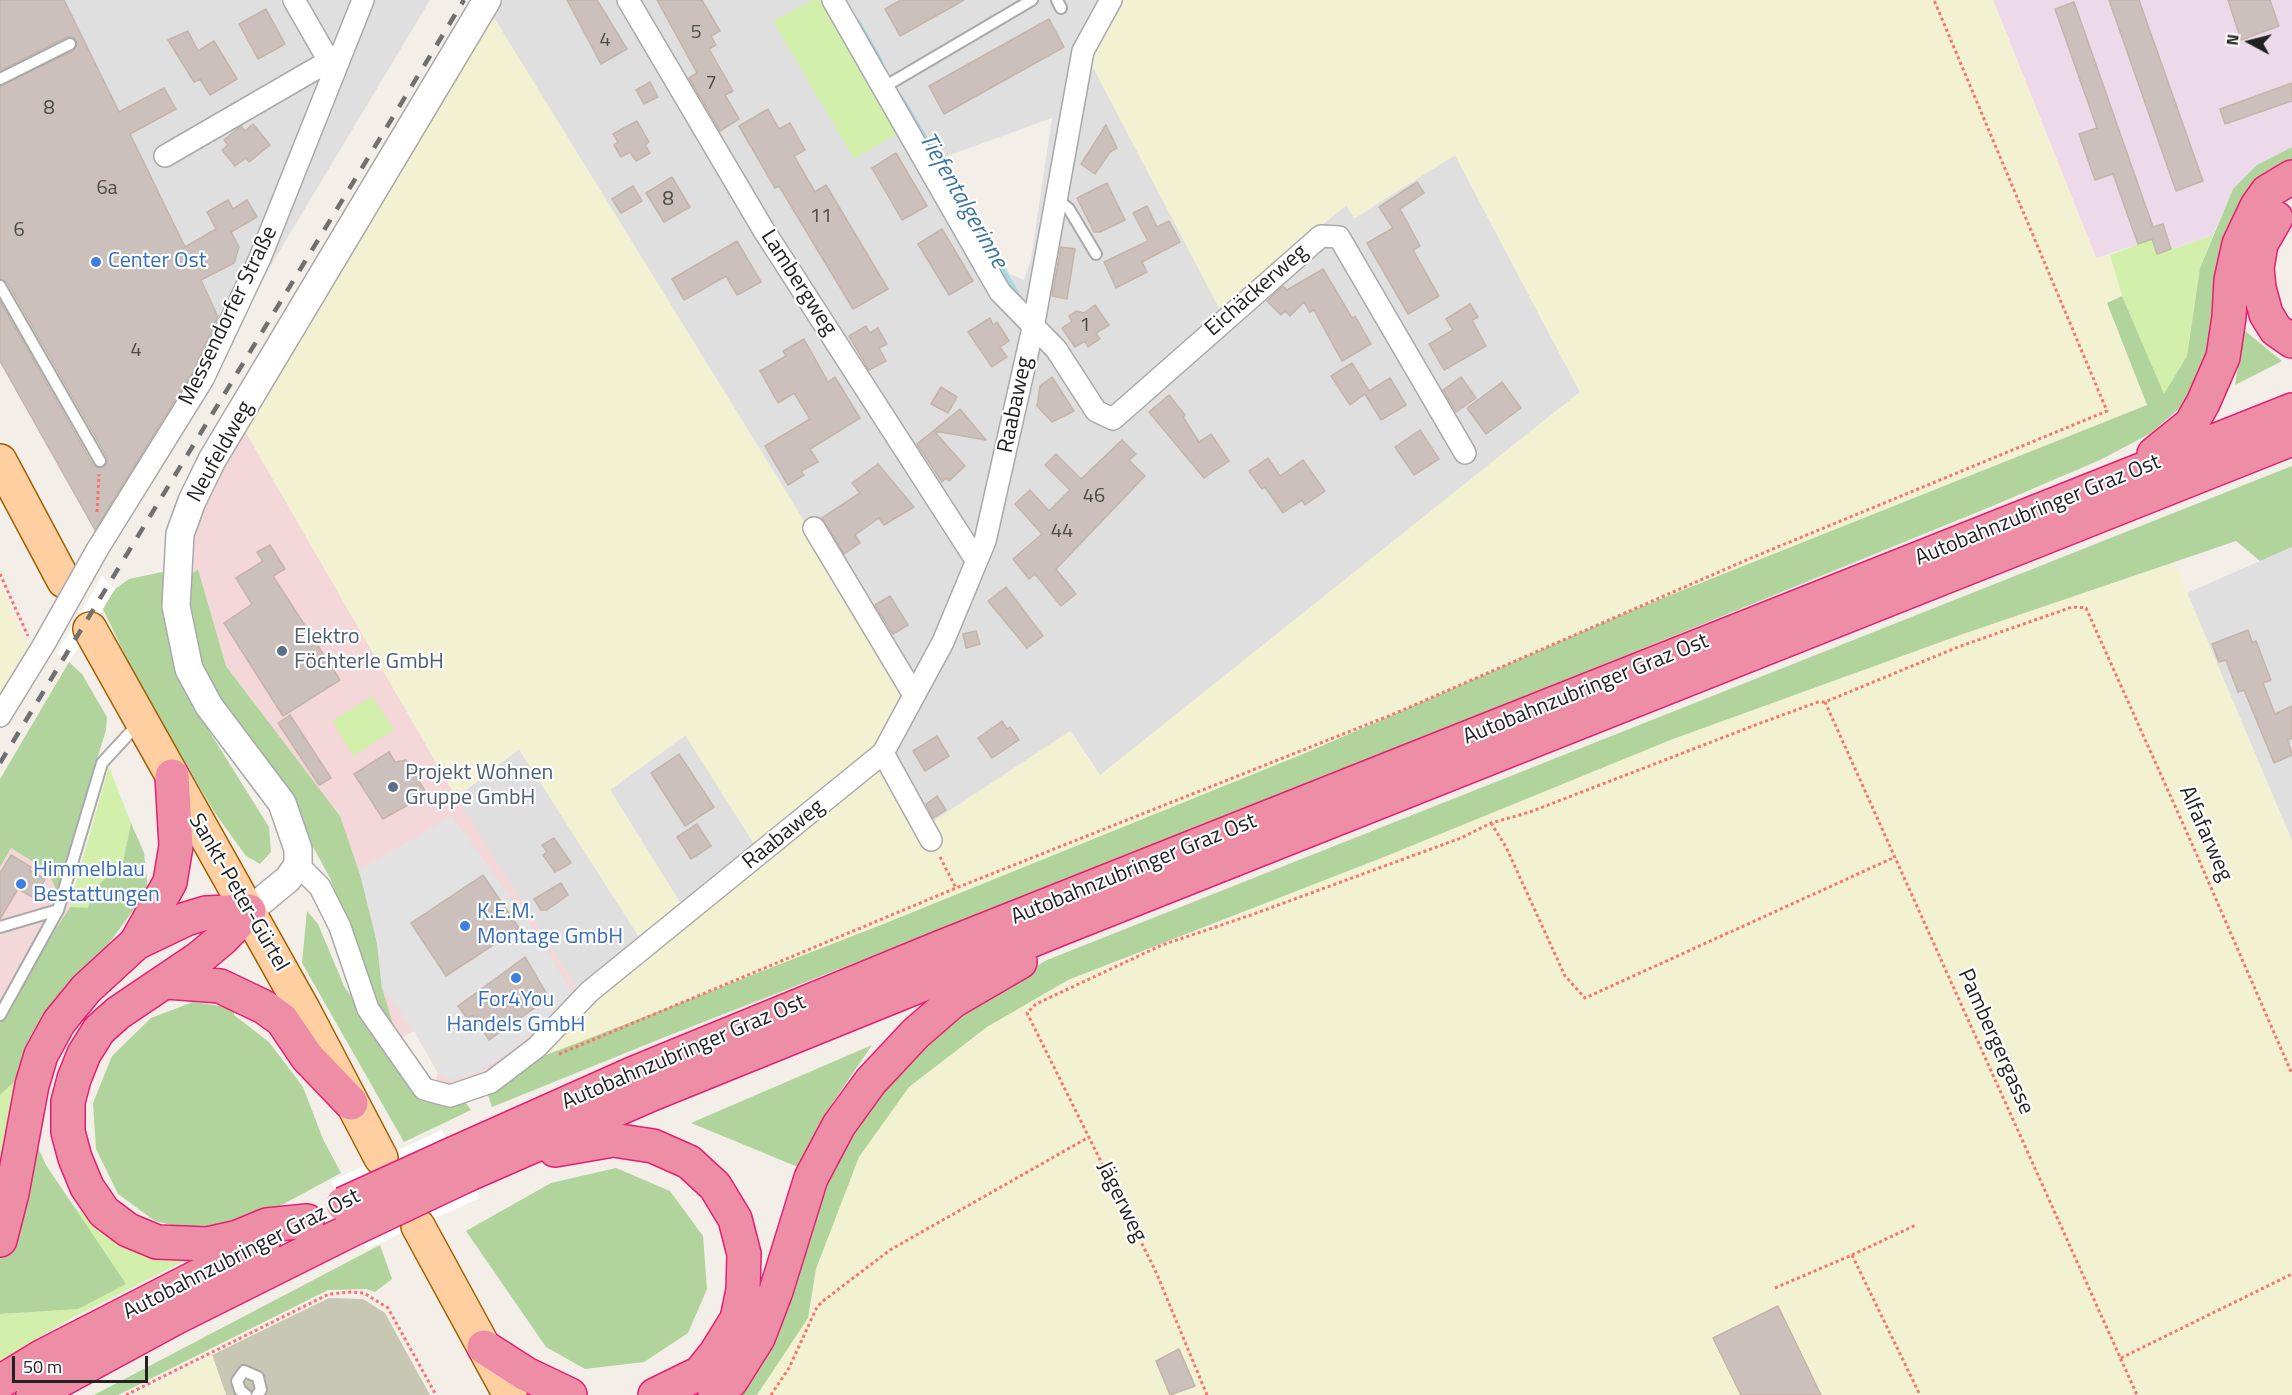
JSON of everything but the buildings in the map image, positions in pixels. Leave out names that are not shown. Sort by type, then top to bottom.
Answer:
[{"type":"highway","points":[[2136,471],[2163,445],[2191,424],[2203,403],[2223,357],[2229,317],[2231,280],[2239,244],[2257,206],[2267,192],[2292,177]]},
{"type":"highway","points":[[2292,200],[2281,210],[2261,244],[2257,268],[2266,314],[2276,330],[2292,341]]},
{"type":"highway","name":"Autobahnzubringer Graz Ost","points":[[33,1395],[175,1318],[349,1216],[461,1164],[632,1074],[933,950],[2292,410]]},
{"type":"highway","name":"Autobahnzubringer Graz Ost","points":[[461,1164],[507,1159],[652,1094],[1057,930],[2292,439]]},
{"type":"highway","points":[[0,1240],[12,1193],[32,1085],[41,1055],[59,1022],[86,989],[136,942],[170,882],[176,846],[172,776]]},
{"type":"highway","points":[[136,942],[178,922],[206,913],[249,911]]},
{"type":"highway","points":[[249,911],[222,939],[167,982],[118,1013],[99,1030],[84,1054],[77,1071],[68,1102],[68,1132],[75,1158],[87,1187],[104,1212],[128,1230],[157,1242],[179,1245],[207,1244],[238,1237],[267,1225],[307,1221]]},
{"type":"highway","points":[[715,1395],[731,1381],[758,1338],[776,1291],[811,1178],[839,1125],[871,1081],[916,1033],[953,1001],[1017,964],[1057,930]]},
{"type":"highway","points":[[167,982],[220,986],[264,1007],[282,1020],[307,1057],[351,1103]]},
{"type":"highway","points":[[507,1159],[613,1140],[653,1146],[689,1162],[715,1186],[735,1219],[744,1254],[743,1290],[737,1319],[716,1353],[699,1373],[655,1395]]},
{"type":"highway","name":"Autobahnzubringer Graz Ost","points":[[0,1382],[41,1357],[307,1221],[349,1216]]},
{"type":"highway","points":[[484,1347],[526,1374],[570,1395]]},
{"type":"main road","name":"Sankt-Peter-Gürtel","points":[[0,461],[140,721],[249,911],[381,1158]]},
{"type":"main road","points":[[418,1226],[510,1395]]},
{"type":"street","points":[[165,156],[333,63],[294,0]]},
{"type":"street","name":"Messendorfer Straße","points":[[41,649],[97,550],[203,379],[260,258],[333,63],[363,0]]},
{"type":"street","name":"Neufeldweg","points":[[298,865],[296,837],[282,802],[209,706],[189,669],[176,606],[180,534],[192,501],[212,460],[488,0]]},
{"type":"street","name":"Lambergweg","points":[[628,0],[763,229],[976,560]]},
{"type":"street","points":[[833,0],[1000,292],[1033,328]]},
{"type":"street","name":"Raabaweg","points":[[298,865],[320,887],[340,927],[368,1009],[424,1089],[450,1096],[491,1082],[531,1052],[589,993],[883,753],[943,642],[985,541],[1033,328],[1058,200],[1083,51],[1111,0]]},
{"type":"street","name":"Eichäckerweg","points":[[1033,328],[1056,349],[1096,411],[1113,419],[1321,236],[1339,237],[1465,453]]},
{"type":"street","points":[[814,528],[914,695]]},
{"type":"street","points":[[0,716],[41,649]]},
{"type":"street","points":[[883,753],[932,840]]},
{"type":"street","points":[[249,911],[270,896],[298,865]]},
{"type":"lane","points":[[884,87],[1032,0]]},
{"type":"lane","points":[[0,79],[70,44]]},
{"type":"lane","points":[[1058,200],[1069,209],[1096,254]]},
{"type":"lane","points":[[0,286],[100,461]]},
{"type":"lane","points":[[0,1015],[3,1004],[58,910],[102,763],[140,721]]},
{"type":"lane","points":[[0,927],[58,910]]},
{"type":"lane","points":[[246,1395],[240,1390],[237,1381],[244,1371],[258,1377],[261,1390],[256,1395]]},
{"type":"path","points":[[531,1052],[550,1058],[956,888],[1385,717],[1751,558],[2107,411],[1934,0]]},
{"type":"path","points":[[98,517],[96,495],[100,461]]},
{"type":"path","points":[[0,574],[29,639],[41,649]]},
{"type":"path","name":"Alfafarweg","points":[[1825,702],[1969,643],[2072,606],[2086,608],[2292,1074]]},
{"type":"path","points":[[1825,702],[1818,702],[1530,812],[1491,824],[1506,847],[1565,976],[1585,998],[1894,858]]},
{"type":"path","name":"Pambergergasse","points":[[1825,702],[2137,1395]]},
{"type":"path","name":"Jägerweg","points":[[1207,1395],[1156,1272],[1027,1013],[1036,1004],[1061,991],[1162,945],[1261,912],[1461,838],[1491,824]]},
{"type":"path","points":[[932,840],[956,888]]},
{"type":"path","points":[[771,1395],[789,1368],[817,1307],[823,1301],[890,1250],[1089,1137]]},
{"type":"path","points":[[1775,1288],[1916,1225]]},
{"type":"path","points":[[1852,1255],[1920,1395]]},
{"type":"path","points":[[2121,1358],[2292,1274]]},
{"type":"path","points":[[126,1395],[329,1294],[364,1293],[388,1308],[436,1395]]},
{"type":"shaded area","points":[[64,0],[430,0],[261,282],[221,325]]},
{"type":"shaded area","points":[[503,0],[1117,0],[1219,307],[1347,205],[1355,218],[1455,155],[1580,392],[1100,776],[1071,731],[917,833],[870,755],[493,16]],"holes":[[[1052,118],[1031,259],[1024,280],[1010,274],[963,195],[947,156]]]},
{"type":"shaded area","points":[[1117,0],[1993,0],[2096,258],[2110,255],[2122,296],[2107,304],[2147,405],[1623,614],[1308,752],[881,925],[541,1057],[592,1001],[648,951],[519,749],[456,797],[244,429],[493,16],[907,688],[871,755],[917,832],[1070,731],[1100,775],[1580,392],[1455,155],[1354,218],[1346,205],[1219,308],[1088,58]],"holes":[[[685,735],[758,850],[684,909],[610,790]]]},
{"type":"shaded area","points":[[1993,0],[2292,0],[2292,147],[2257,165],[2233,189],[2213,235],[2157,254],[2152,240],[2096,258]]},
{"type":"shaded area","points":[[244,429],[456,797],[580,993],[522,1048],[468,1084],[434,1087],[438,1073],[414,1031],[398,1040],[382,988],[340,816],[226,666],[198,569],[186,578],[187,555],[204,494]]},
{"type":"shaded area","points":[[2292,547],[2292,841],[2187,593]]},
{"type":"shaded area","points":[[2174,562],[2292,841],[2292,1395],[1821,1395],[1778,1306],[1713,1339],[1741,1395],[757,1395],[808,1318],[816,1269],[858,1157],[908,1087],[987,1027],[1068,980],[1153,949],[1673,739],[1963,634]]},
{"type":"shaded area","points":[[0,583],[28,647],[0,695]]},
{"type":"shaded area","points":[[686,735],[758,850],[684,909],[610,790]]},
{"type":"shaded area","points":[[519,749],[643,943],[580,993],[456,798]]},
{"type":"shaded area","points":[[452,816],[538,936],[573,994],[513,1050],[476,1073],[451,1080],[438,1073],[419,1038],[382,988],[377,943],[359,870]],"holes":[[[411,923],[519,928],[446,976]],[[525,958],[489,1039],[479,1025],[476,1013],[467,1018],[458,1006]]]},
{"type":"shaded area","points":[[11,848],[49,871],[57,892],[74,889],[77,895],[0,1023],[0,867]]},
{"type":"shaded area","points":[[329,1298],[363,1299],[385,1313],[430,1395],[226,1395],[212,1355]]},
{"type":"shaded area","points":[[212,1355],[226,1395],[134,1395]]},
{"type":"green space","points":[[813,0],[827,0],[900,132],[854,159],[773,21]]},
{"type":"green space","points":[[2292,147],[2292,166],[2216,314],[2204,368],[2182,406],[2151,433],[2100,460],[1990,507],[1259,805],[492,1107],[487,1092],[541,1057],[881,925],[1308,752],[1623,614],[2147,405],[2107,303],[2122,296],[2164,394],[2187,356],[2200,268],[2233,189],[2257,165]]},
{"type":"green space","points":[[2213,235],[2200,268],[2187,356],[2164,395],[2122,296],[2110,255],[2152,239],[2158,254]]},
{"type":"green space","points":[[2244,330],[2282,361],[2235,385]]},
{"type":"green space","points":[[2292,466],[2292,547],[2260,561],[2236,541],[1963,634],[1673,739],[1384,857],[1068,980],[987,1027],[909,1087],[859,1157],[816,1269],[808,1318],[757,1395],[737,1395],[836,1154],[883,1081],[968,1005],[1047,960]]},
{"type":"green space","points":[[198,569],[226,666],[340,816],[367,895],[377,943],[382,988],[398,1040],[365,1002],[350,932],[331,880],[304,830],[201,679],[186,578]]},
{"type":"green space","points":[[162,572],[167,575],[190,692],[211,734],[269,827],[271,852],[260,864],[246,856],[215,813],[137,680],[103,609],[115,589],[129,579]]},
{"type":"green space","points":[[69,662],[82,674],[107,717],[106,730],[57,892],[48,871],[11,848],[0,867],[0,779]]},
{"type":"green space","points":[[372,696],[394,730],[353,756],[332,721]]},
{"type":"green space","points":[[109,767],[131,823],[123,862],[92,891],[88,909],[70,907],[77,895],[74,889]]},
{"type":"green space","points":[[131,823],[144,853],[148,890],[24,1059],[16,1080],[0,1095],[0,1023],[10,1001],[70,907],[88,908],[92,891],[123,862]]},
{"type":"green space","points":[[307,911],[318,924],[344,986],[417,1093],[439,1102],[466,1103],[471,1110],[404,1142],[302,963]]},
{"type":"green space","points":[[193,1002],[234,1008],[234,1015],[269,1042],[303,1087],[323,1139],[341,1173],[252,1221],[192,1230],[155,1221],[118,1194],[96,1149],[93,1103],[112,1056],[151,1018]]},
{"type":"green space","points":[[872,1045],[825,1114],[798,1167],[691,1123]]},
{"type":"green space","points":[[16,1080],[9,1141],[0,1176],[0,1095]]},
{"type":"green space","points":[[36,1143],[46,1165],[126,1284],[78,1309],[0,1314],[0,1259]]},
{"type":"green space","points":[[616,1168],[670,1191],[703,1236],[707,1289],[688,1333],[644,1362],[585,1369],[546,1347],[466,1231],[551,1183]]},
{"type":"green space","points":[[73,1206],[110,1235],[192,1257],[72,1318],[0,1361],[0,1314],[78,1309],[94,1239]]},
{"type":"green space","points":[[380,1245],[392,1279],[375,1292],[366,1289],[328,1290],[118,1395],[94,1395]]},
{"type":"pier","points":[[102,576],[115,589],[69,662],[57,653]]},
{"type":"pier","points":[[442,1130],[480,1198],[366,1249],[331,1181]]},
{"type":"waterway","name":"Tiefentalgerinne","points":[[858,22],[881,62]]},
{"type":"waterway","name":"Tiefentalgerinne","points":[[902,99],[1020,299]]},
{"type":"railway","points":[[0,763],[464,0]]},
{"type":"place","name":"Center Ost","points":[[96,262]]},
{"type":"place","name":"Elektro Föchterle GmbH","points":[[282,651]]},
{"type":"place","name":"Projekt Wohnen Gruppe GmbH","points":[[393,787]]},
{"type":"place","name":"Himmelblau Bestattungen","points":[[21,884]]},
{"type":"place","name":"K.E.M. Montage GmbH","points":[[465,926]]},
{"type":"place","name":"For4You Handels GmbH","points":[[516,978]]}]
